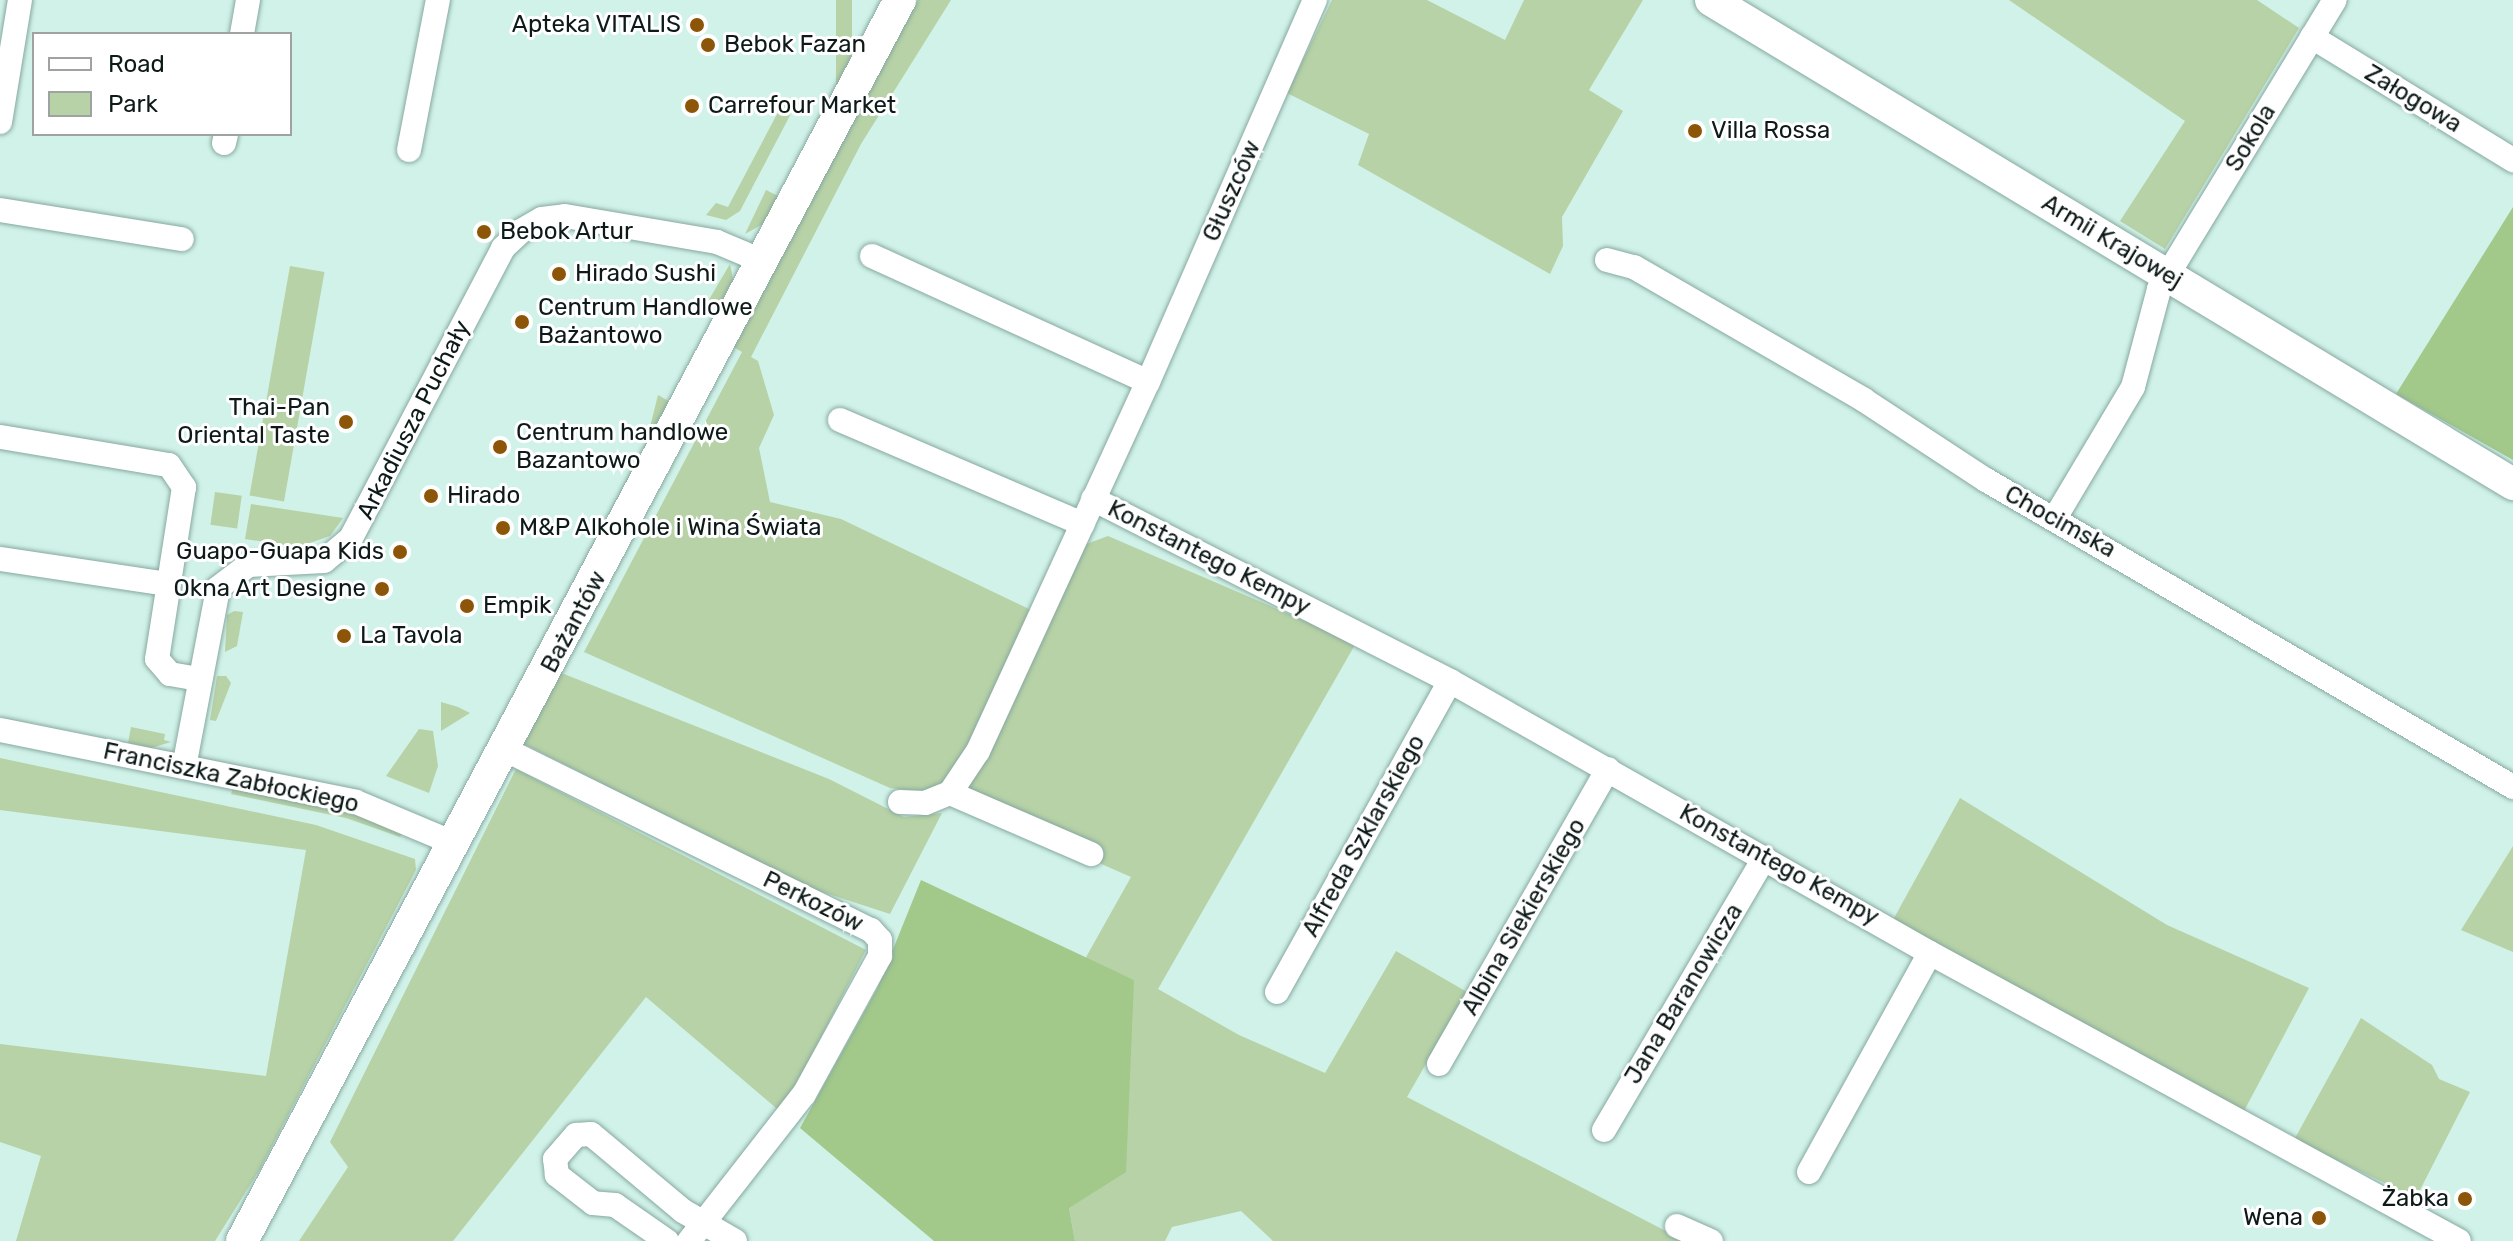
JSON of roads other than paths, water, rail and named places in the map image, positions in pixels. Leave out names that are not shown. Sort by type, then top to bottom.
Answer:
[{"type":"street","points":[[0,122],[20,0]]},
{"type":"street","points":[[242,32],[248,0]]},
{"type":"street","points":[[409,150],[438,0]]},
{"type":"street","name":"Bażantów","points":[[242,1241],[506,750],[900,0]]},
{"type":"street","name":"Głuszców","points":[[950,793],[978,751],[1083,524],[1315,0]]},
{"type":"street","name":"Armii Krajowej","points":[[1711,0],[2513,484]]},
{"type":"street","name":"Sokola","points":[[2055,518],[2133,387],[2159,289],[2335,0]]},
{"type":"street","name":"Załogowa","points":[[2312,37],[2513,160]]},
{"type":"street","points":[[0,210],[182,239]]},
{"type":"street","name":"Arkadiusza Puchały","points":[[184,767],[211,606],[232,574],[267,561],[324,561],[351,538],[503,248],[521,231],[542,219],[565,216],[717,242],[762,261]]},
{"type":"street","points":[[872,256],[1148,382]]},
{"type":"street","name":"Chocimska","points":[[1607,260],[1647,274],[2513,787]]},
{"type":"street","points":[[840,420],[1083,524]]},
{"type":"street","points":[[1,437],[169,465],[184,487],[157,659],[170,674],[199,679]]},
{"type":"street","name":"Konstantego Kempy","points":[[1093,499],[1450,681],[1930,953],[2459,1241]]},
{"type":"street","points":[[0,559],[168,584]]},
{"type":"street","name":"Alfreda Szklarskiego","points":[[1277,992],[1450,681]]},
{"type":"street","name":"Franciszka Zabłockiego","points":[[0,730],[356,802],[456,844]]},
{"type":"street","name":"Perkozów","points":[[506,750],[871,930],[880,940],[880,956],[804,1094],[696,1232]]},
{"type":"street","name":"Albina Siekierskiego","points":[[1439,1064],[1608,769]]},
{"type":"street","points":[[900,802],[925,803],[950,793],[1091,854]]},
{"type":"street","name":"Jana Baranowicza","points":[[1604,1130],[1764,858]]},
{"type":"street","points":[[1809,1172],[1930,953]]},
{"type":"street","points":[[667,1241],[615,1205],[593,1203],[557,1175],[555,1159],[576,1135],[591,1134],[696,1232],[735,1241]]},
{"type":"street","points":[[1677,1226],[1711,1241]]},
{"type":"place","name":"Apteka VITALIS","points":[[697,25]]},
{"type":"place","name":"Bebok Fazan","points":[[708,45]]},
{"type":"place","name":"Carrefour Market","points":[[692,106]]},
{"type":"place","name":"Villa Rossa","points":[[1695,131]]},
{"type":"place","name":"Bebok Artur","points":[[484,232]]},
{"type":"place","name":"Hirado Sushi","points":[[559,274]]},
{"type":"place","name":"Centrum Handlowe Bażantowo","points":[[522,322]]},
{"type":"place","name":"Thai-Pan Oriental Taste","points":[[346,422]]},
{"type":"place","name":"Centrum handlowe Bazantowo","points":[[500,447]]},
{"type":"place","name":"Hirado","points":[[431,496]]},
{"type":"place","name":"M&P Alkohole i Wina Świata","points":[[503,528]]},
{"type":"place","name":"Guapo-Guapa Kids","points":[[400,552]]},
{"type":"place","name":"Okna Art Designe","points":[[382,589]]},
{"type":"place","name":"Empik","points":[[467,606]]},
{"type":"place","name":"La Tavola","points":[[344,636]]},
{"type":"place","name":"Żabka","points":[[2465,1199]]},
{"type":"place","name":"Wena","points":[[2319,1218]]}]
